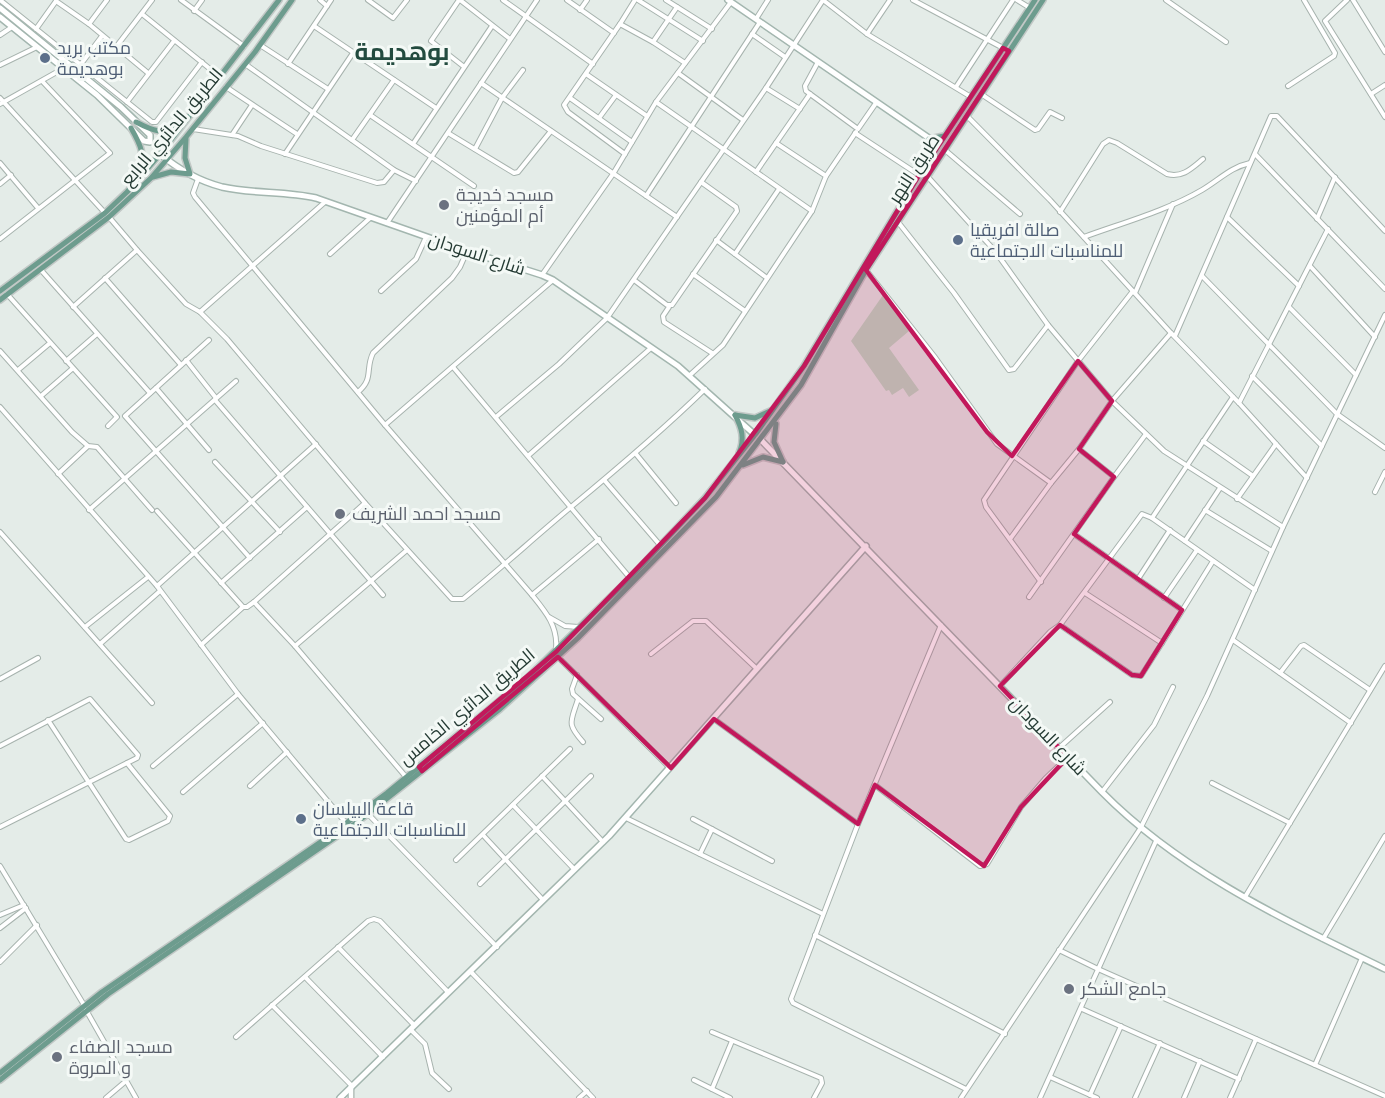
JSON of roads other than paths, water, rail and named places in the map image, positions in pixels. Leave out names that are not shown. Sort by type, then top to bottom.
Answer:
[{"type":"main road","name":"الطريق الدائري الرابع","points":[[0,291],[107,215],[160,154],[279,0]]},
{"type":"main road","name":"الطريق الدائري الرابع","points":[[0,300],[41,270],[151,178],[245,64],[292,0]]},
{"type":"main road","name":"طريق النهر","points":[[864,270],[981,94],[1035,0]]},
{"type":"main road","name":"طريق النهر","points":[[815,358],[919,176],[971,97],[1043,0]]},
{"type":"main road","points":[[729,1],[939,146]]},
{"type":"main road","points":[[0,8],[86,77],[150,135],[150,142],[144,141],[97,95],[0,16]]},
{"type":"main road","points":[[136,122],[159,132],[172,130],[182,125]]},
{"type":"main road","points":[[131,128],[142,150],[142,166],[138,180]]},
{"type":"main road","points":[[929,139],[945,136]]},
{"type":"main road","points":[[151,178],[171,172],[190,174],[185,158],[186,137]]},
{"type":"main road","points":[[929,139],[932,156]]},
{"type":"main road","name":"شارع السودان","points":[[160,154],[190,174],[222,186],[291,194],[326,202],[553,280],[690,375],[755,435]]},
{"type":"main road","name":"الطريق الدائري الخامس","points":[[557,654],[699,505],[737,458],[809,358],[864,270]]},
{"type":"main road","name":"الطريق الدائري الخامس","points":[[0,1080],[85,1008],[368,814],[421,769],[501,708],[716,498],[778,418],[801,385],[815,358]]},
{"type":"main road","points":[[735,415],[755,418],[776,406]]},
{"type":"main road","points":[[735,415],[743,440],[737,458]]},
{"type":"main road","points":[[778,418],[773,431],[774,442],[783,462]]},
{"type":"main road","name":"شارع السودان","points":[[761,440],[1140,829],[1196,869],[1323,939],[1385,969]]},
{"type":"main road","points":[[742,465],[763,457],[783,462]]},
{"type":"main road","points":[[340,1098],[626,818],[866,546]]},
{"type":"main road","name":"الطريق الدائري الخامس","points":[[0,1073],[85,1008],[346,824],[406,777],[421,769]]},
{"type":"street","points":[[36,29],[56,0],[89,24],[148,74]]},
{"type":"street","points":[[89,24],[107,0]]},
{"type":"street","points":[[116,47],[152,0]]},
{"type":"street","points":[[181,0],[244,47]]},
{"type":"street","points":[[194,11],[202,0]]},
{"type":"street","points":[[320,0],[327,6]]},
{"type":"street","points":[[288,64],[331,0]]},
{"type":"street","points":[[368,0],[394,18],[407,0]]},
{"type":"street","points":[[463,66],[431,41],[459,0],[510,39]]},
{"type":"street","points":[[503,0],[593,64]]},
{"type":"street","points":[[386,223],[537,0]]},
{"type":"street","points":[[567,0],[614,33]]},
{"type":"street","points":[[580,10],[587,0]]},
{"type":"street","points":[[625,154],[565,110],[564,105],[636,0],[703,41]]},
{"type":"street","points":[[666,0],[712,29]]},
{"type":"street","points":[[646,196],[752,34],[768,0]]},
{"type":"street","points":[[496,417],[559,364],[607,318],[766,88],[823,0],[867,34],[971,97]]},
{"type":"street","points":[[867,34],[890,0]]},
{"type":"street","points":[[913,0],[1006,50]]},
{"type":"street","points":[[956,87],[986,39],[1015,0],[1030,8]]},
{"type":"street","points":[[1166,0],[1226,42]]},
{"type":"street","points":[[1288,86],[1334,56],[1335,53],[1304,0]]},
{"type":"street","points":[[1347,0],[1325,21],[1385,117]]},
{"type":"street","points":[[1353,0],[1385,52]]},
{"type":"street","points":[[1,1],[152,122],[156,122],[202,62]]},
{"type":"street","points":[[542,275],[613,174],[656,102],[712,29],[729,1]]},
{"type":"street","points":[[652,42],[677,7]]},
{"type":"street","points":[[142,14],[220,77]]},
{"type":"street","points":[[620,24],[685,63]]},
{"type":"street","points":[[314,26],[436,108]]},
{"type":"street","points":[[413,144],[463,66],[492,26]]},
{"type":"street","points":[[0,35],[13,27]]},
{"type":"street","points":[[752,34],[785,57]]},
{"type":"street","points":[[81,65],[102,36]]},
{"type":"street","points":[[127,102],[174,40]]},
{"type":"street","points":[[260,45],[328,89]]},
{"type":"street","points":[[0,65],[37,46]]},
{"type":"street","points":[[285,154],[353,53]]},
{"type":"street","points":[[818,62],[805,86],[806,91],[856,131],[919,176]]},
{"type":"street","points":[[245,64],[394,170],[416,180]]},
{"type":"street","points":[[64,68],[1,101],[186,304],[200,312],[227,339],[406,550],[455,600],[464,599],[506,565],[571,507],[636,454],[706,389]]},
{"type":"street","points":[[475,149],[502,98],[523,70]]},
{"type":"street","points":[[677,73],[743,120]]},
{"type":"street","points":[[586,74],[647,116]]},
{"type":"street","points":[[352,140],[394,80]]},
{"type":"street","points":[[0,239],[110,153],[42,81]]},
{"type":"street","points":[[481,83],[677,217]]},
{"type":"street","points":[[1371,94],[1385,85]]},
{"type":"street","points":[[226,87],[297,134]]},
{"type":"street","points":[[766,88],[800,109]]},
{"type":"street","points":[[756,172],[810,94]]},
{"type":"street","points":[[981,94],[1035,130],[1050,112],[1062,118]]},
{"type":"street","points":[[599,118],[616,95]]},
{"type":"street","points":[[570,98],[632,142]]},
{"type":"street","points":[[656,102],[812,211]]},
{"type":"street","points":[[690,375],[723,345],[812,211],[826,176],[876,103]]},
{"type":"street","points":[[232,135],[252,105]]},
{"type":"street","points":[[370,115],[474,186]]},
{"type":"street","points":[[967,116],[1084,237],[1307,478]]},
{"type":"street","points":[[1010,539],[1051,483],[1079,450],[1112,401],[1173,335],[1202,276],[1270,118],[1277,116],[1385,231]]},
{"type":"street","points":[[193,129],[243,138],[377,183],[384,182],[394,170]]},
{"type":"street","points":[[448,133],[511,172],[518,172],[551,131]]},
{"type":"street","points":[[1060,212],[1103,144],[1109,140],[1117,142],[1167,174],[1176,177],[1203,159]]},
{"type":"street","points":[[776,143],[826,176]]},
{"type":"street","points":[[945,150],[1020,214]]},
{"type":"street","points":[[1255,154],[1385,289]]},
{"type":"street","points":[[0,163],[38,208]]},
{"type":"street","points":[[1084,237],[1173,203],[1202,190],[1231,170],[1250,163]]},
{"type":"street","points":[[0,184],[11,175]]},
{"type":"street","points":[[927,176],[995,251],[1048,325],[1112,401],[1164,451],[1283,527]]},
{"type":"street","points":[[1317,219],[1335,177]]},
{"type":"street","points":[[199,178],[193,193],[195,197],[252,268],[549,616],[556,634],[557,654],[671,768]]},
{"type":"street","points":[[701,182],[737,208],[737,211],[663,316],[664,322],[712,353]]},
{"type":"street","points":[[735,254],[779,189]]},
{"type":"street","points":[[200,312],[326,202]]},
{"type":"street","points":[[1041,582],[984,502],[1012,456],[1078,361],[1134,292],[1173,203]]},
{"type":"street","points":[[330,254],[370,217]]},
{"type":"street","points":[[1227,218],[1299,286]]},
{"type":"street","points":[[898,222],[954,293],[1009,370],[1014,369],[1048,325]]},
{"type":"street","points":[[1239,403],[1328,229]]},
{"type":"street","points":[[381,291],[416,259],[426,237]]},
{"type":"street","points":[[716,240],[767,278]]},
{"type":"street","points":[[73,307],[137,250]]},
{"type":"street","points":[[358,392],[367,383],[373,353],[452,278],[467,251]]},
{"type":"street","points":[[1310,266],[1375,336]]},
{"type":"street","points":[[41,270],[150,393]]},
{"type":"street","points":[[864,270],[934,356],[997,444],[1051,483]]},
{"type":"street","points":[[693,274],[745,311]]},
{"type":"street","points":[[1202,276],[1337,414],[1385,448]]},
{"type":"street","points":[[105,278],[181,365]]},
{"type":"street","points":[[385,425],[553,280]]},
{"type":"street","points":[[634,280],[669,306]]},
{"type":"street","points":[[7,294],[117,417],[108,426]]},
{"type":"street","points":[[1288,307],[1356,375]]},
{"type":"street","points":[[961,1098],[1140,829],[1233,640],[1272,550],[1385,315]]},
{"type":"street","points":[[66,361],[97,334]]},
{"type":"street","points":[[209,340],[125,416],[250,558]]},
{"type":"street","points":[[18,370],[50,343]]},
{"type":"street","points":[[529,455],[651,348]]},
{"type":"street","points":[[0,351],[72,432],[88,446],[97,447],[243,607]]},
{"type":"street","points":[[186,360],[215,399],[384,595]]},
{"type":"street","points":[[453,367],[630,578]]},
{"type":"street","points":[[41,396],[72,369]]},
{"type":"street","points":[[1252,376],[1322,446]]},
{"type":"street","points":[[89,510],[236,381]]},
{"type":"street","points":[[156,388],[209,450]]},
{"type":"street","points":[[1152,518],[1233,397]]},
{"type":"street","points":[[0,407],[157,586],[238,694],[346,824]]},
{"type":"street","points":[[1029,597],[1146,434]]},
{"type":"street","points":[[1203,441],[1253,476]]},
{"type":"street","points":[[157,586],[316,444]]},
{"type":"street","points":[[1237,499],[1276,444]]},
{"type":"street","points":[[58,474],[88,446]]},
{"type":"street","points":[[1079,450],[1114,477]]},
{"type":"street","points":[[636,454],[676,503]]},
{"type":"street","points":[[215,462],[280,532]]},
{"type":"street","points":[[1375,492],[1385,472]]},
{"type":"street","points":[[604,481],[661,546]]},
{"type":"street","points":[[1185,541],[1220,488]]},
{"type":"street","points":[[200,645],[243,607],[247,608],[254,602],[365,503]]},
{"type":"street","points":[[221,583],[307,507]]},
{"type":"street","points":[[1205,510],[1272,550]]},
{"type":"street","points":[[1000,686],[1050,632],[1060,625],[1139,516],[1145,514],[1152,518],[1255,590]]},
{"type":"street","points":[[1138,579],[1170,530]]},
{"type":"street","points":[[0,532],[152,703]]},
{"type":"street","points":[[1074,534],[1182,610]]},
{"type":"street","points":[[532,595],[599,539]]},
{"type":"street","points":[[295,646],[406,550]]},
{"type":"street","points":[[1164,598],[1197,550]]},
{"type":"street","points":[[1060,625],[1132,675],[1141,676],[1213,561]]},
{"type":"street","points":[[85,627],[148,577]]},
{"type":"street","points":[[100,644],[160,591]]},
{"type":"street","points":[[1085,593],[1162,643]]},
{"type":"street","points":[[254,602],[295,646],[406,777]]},
{"type":"street","points":[[549,616],[565,626],[583,625]]},
{"type":"street","points":[[651,654],[693,621],[702,620],[706,621],[757,669]]},
{"type":"street","points":[[942,625],[874,784],[791,998],[792,1003],[967,1089]]},
{"type":"street","points":[[1233,640],[1351,723]]},
{"type":"street","points":[[1280,673],[1304,645],[1370,690]]},
{"type":"street","points":[[0,679],[38,658]]},
{"type":"street","points":[[1245,897],[1385,666]]},
{"type":"street","points":[[577,675],[572,689],[573,694],[601,718]]},
{"type":"street","points":[[1102,792],[1154,725],[1173,687]]},
{"type":"street","points":[[153,766],[238,694]]},
{"type":"street","points":[[578,699],[572,729],[583,742]]},
{"type":"street","points":[[0,746],[87,700],[93,701],[138,755],[137,758],[0,826]]},
{"type":"street","points":[[1059,748],[1110,702]]},
{"type":"street","points":[[714,719],[858,824]]},
{"type":"street","points":[[48,720],[87,782],[126,839],[129,840],[168,821],[170,816],[127,763]]},
{"type":"street","points":[[183,792],[263,723]]},
{"type":"street","points":[[456,860],[570,749]]},
{"type":"street","points":[[250,786],[287,752]]},
{"type":"street","points":[[874,784],[962,853],[980,866],[984,866],[1021,807],[1068,757]]},
{"type":"street","points":[[542,776],[603,842]]},
{"type":"street","points":[[480,884],[591,776]]},
{"type":"street","points":[[1212,783],[1290,823]]},
{"type":"street","points":[[513,805],[574,869]]},
{"type":"street","points":[[368,814],[496,947]]},
{"type":"street","points":[[626,818],[823,914]]},
{"type":"street","points":[[693,819],[772,861]]},
{"type":"street","points":[[700,854],[712,829]]},
{"type":"street","points":[[483,835],[543,900]]},
{"type":"street","points":[[1323,939],[1385,836]]},
{"type":"street","points":[[1040,1098],[1156,841]]},
{"type":"street","points":[[0,866],[37,925],[136,1098]]},
{"type":"street","points":[[0,915],[25,906]]},
{"type":"street","points":[[0,928],[25,906]]},
{"type":"street","points":[[236,1037],[368,921],[374,919],[380,921],[449,993]]},
{"type":"street","points":[[0,962],[37,925]]},
{"type":"street","points":[[815,935],[1005,1034]]},
{"type":"street","points":[[338,947],[413,1028],[425,1044],[432,1073],[450,1089]]},
{"type":"street","points":[[1059,950],[1385,1096]]},
{"type":"street","points":[[1315,1065],[1362,958]]},
{"type":"street","points":[[471,972],[593,1098]]},
{"type":"street","points":[[305,976],[383,1057]]},
{"type":"street","points":[[272,1005],[351,1085],[351,1098]]},
{"type":"street","points":[[1082,1009],[1239,1079]]},
{"type":"street","points":[[1090,1095],[1121,1026]]},
{"type":"street","points":[[712,1032],[821,1078],[822,1083],[814,1098]]},
{"type":"street","points":[[1230,1098],[1256,1039]]},
{"type":"street","points":[[712,1089],[732,1041]]},
{"type":"street","points":[[1135,1098],[1160,1043]]},
{"type":"street","points":[[1184,1098],[1200,1061]]},
{"type":"street","points":[[1050,1077],[1097,1098]]},
{"type":"street","points":[[694,1080],[730,1098]]},
{"type":"street","points":[[106,1098],[126,1081]]},
{"type":"street","points":[[579,1098],[587,1091]]},
{"type":"place","name":"مكتب بريد بوهديمة","points":[[45,58]]},
{"type":"place","name":"مسجد خديجة أم المؤمنين","points":[[444,205]]},
{"type":"place","name":"صالة افريقيا للمناسبات الاجتماعية","points":[[958,240]]},
{"type":"place","name":"مسجد احمد الشريف","points":[[340,514]]},
{"type":"place","name":"قاعة البيلسان للمناسبات الاجتماعية","points":[[301,819]]},
{"type":"place","name":"جامع الشكر","points":[[1069,989]]},
{"type":"place","name":"مسجد الصفاء و المروة","points":[[57,1057]]},
{"type":"district","name":"بوهديمة","points":[[402,52]]}]
